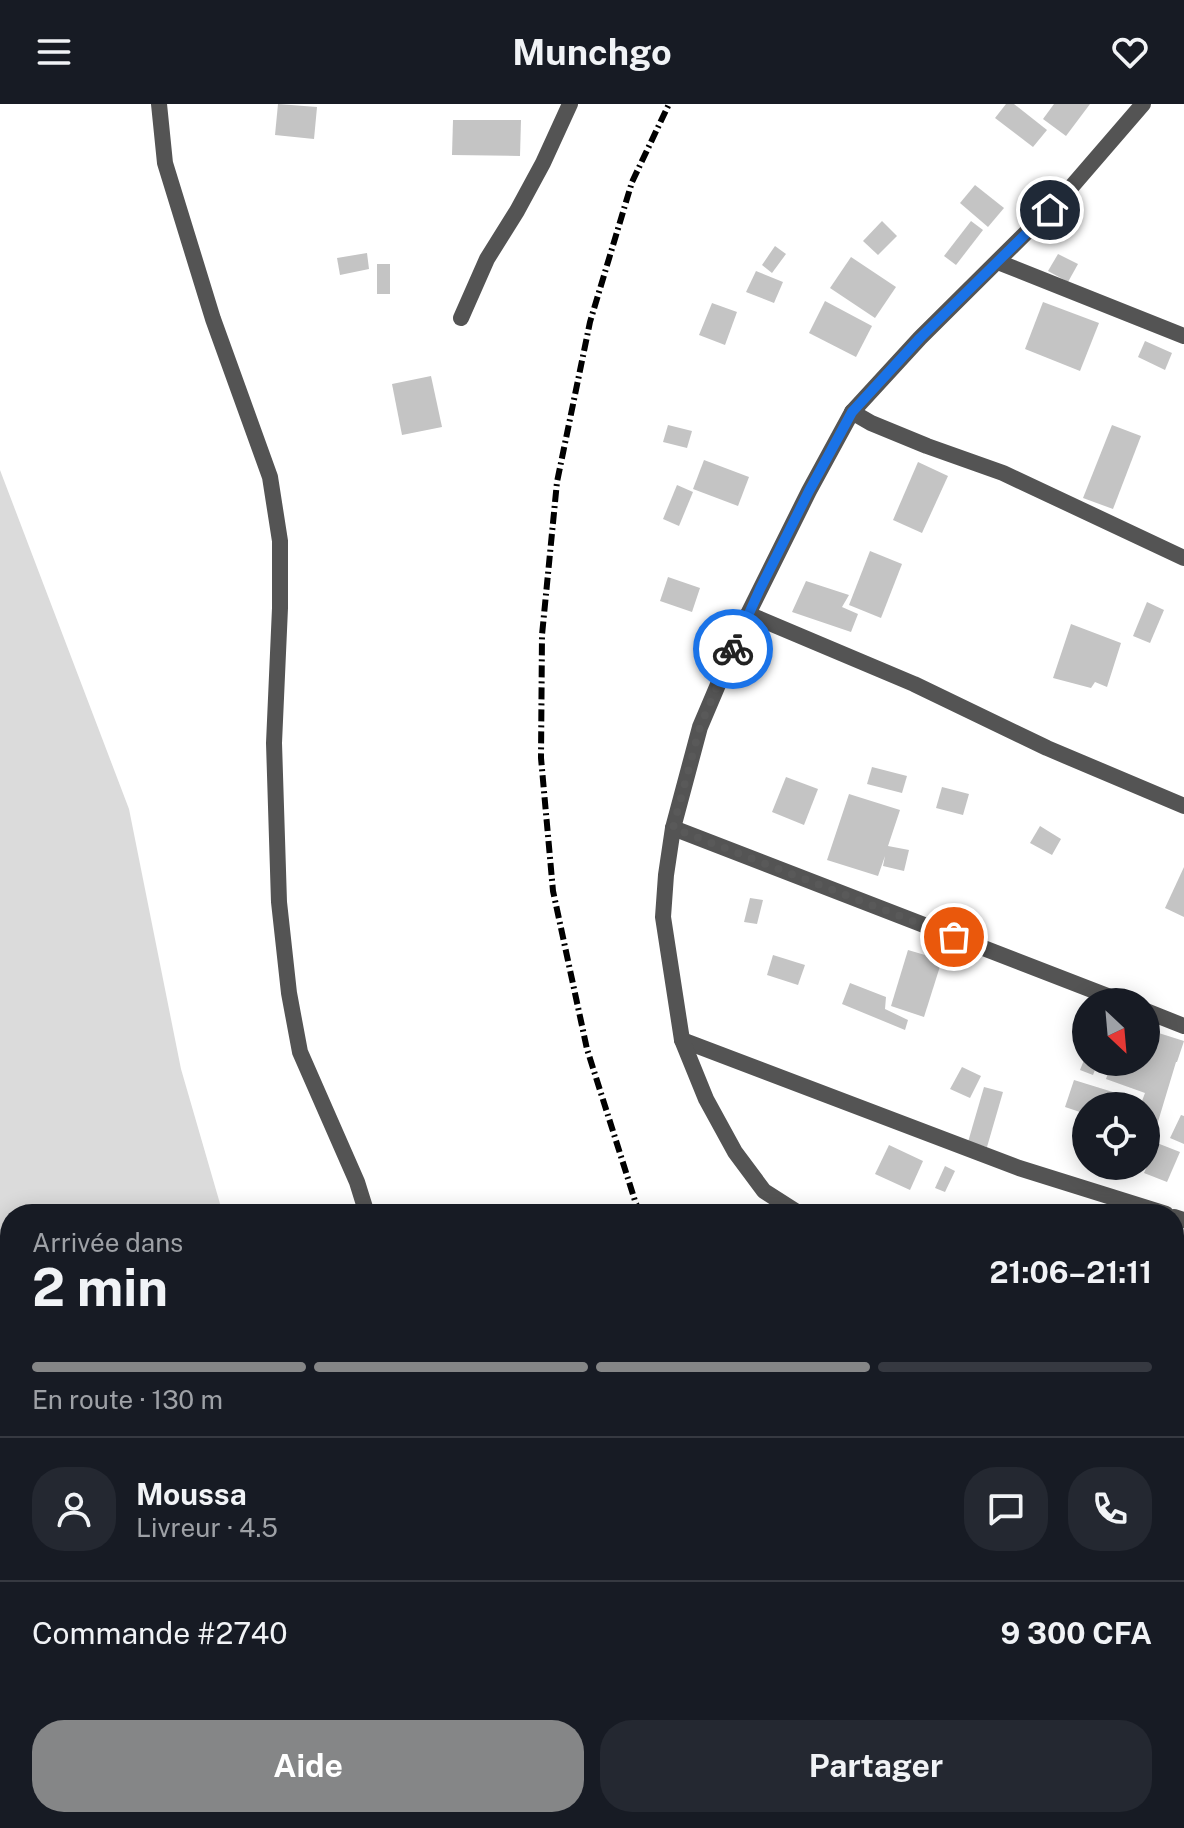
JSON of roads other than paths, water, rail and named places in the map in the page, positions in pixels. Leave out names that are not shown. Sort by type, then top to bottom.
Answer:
[{"type":"street","points":[[159,104],[165,163],[213,319],[270,477],[280,541],[274,743],[279,902],[289,993],[300,1052],[364,1204]]},
{"type":"street","points":[[461,318],[487,259],[524,199],[570,104]]},
{"type":"street","points":[[784,1204],[764,1191],[735,1152],[706,1099],[682,1040],[663,917],[673,828],[700,727],[748,614],[852,412],[920,338],[1067,192],[1143,104]]},
{"type":"street","points":[[998,262],[1184,336]]},
{"type":"street","points":[[852,412],[927,446],[1003,473],[1184,558]]},
{"type":"street","points":[[748,614],[914,684],[1047,748],[1184,806]]},
{"type":"street","points":[[673,828],[1087,988]]},
{"type":"street","points":[[1160,1017],[1184,1026]]},
{"type":"street","points":[[682,1040],[1019,1168],[1134,1204]]},
{"type":"railway","points":[[636,1204],[587,1049],[553,891],[541,758],[542,635],[557,482],[590,322],[632,182],[669,104]]}]
